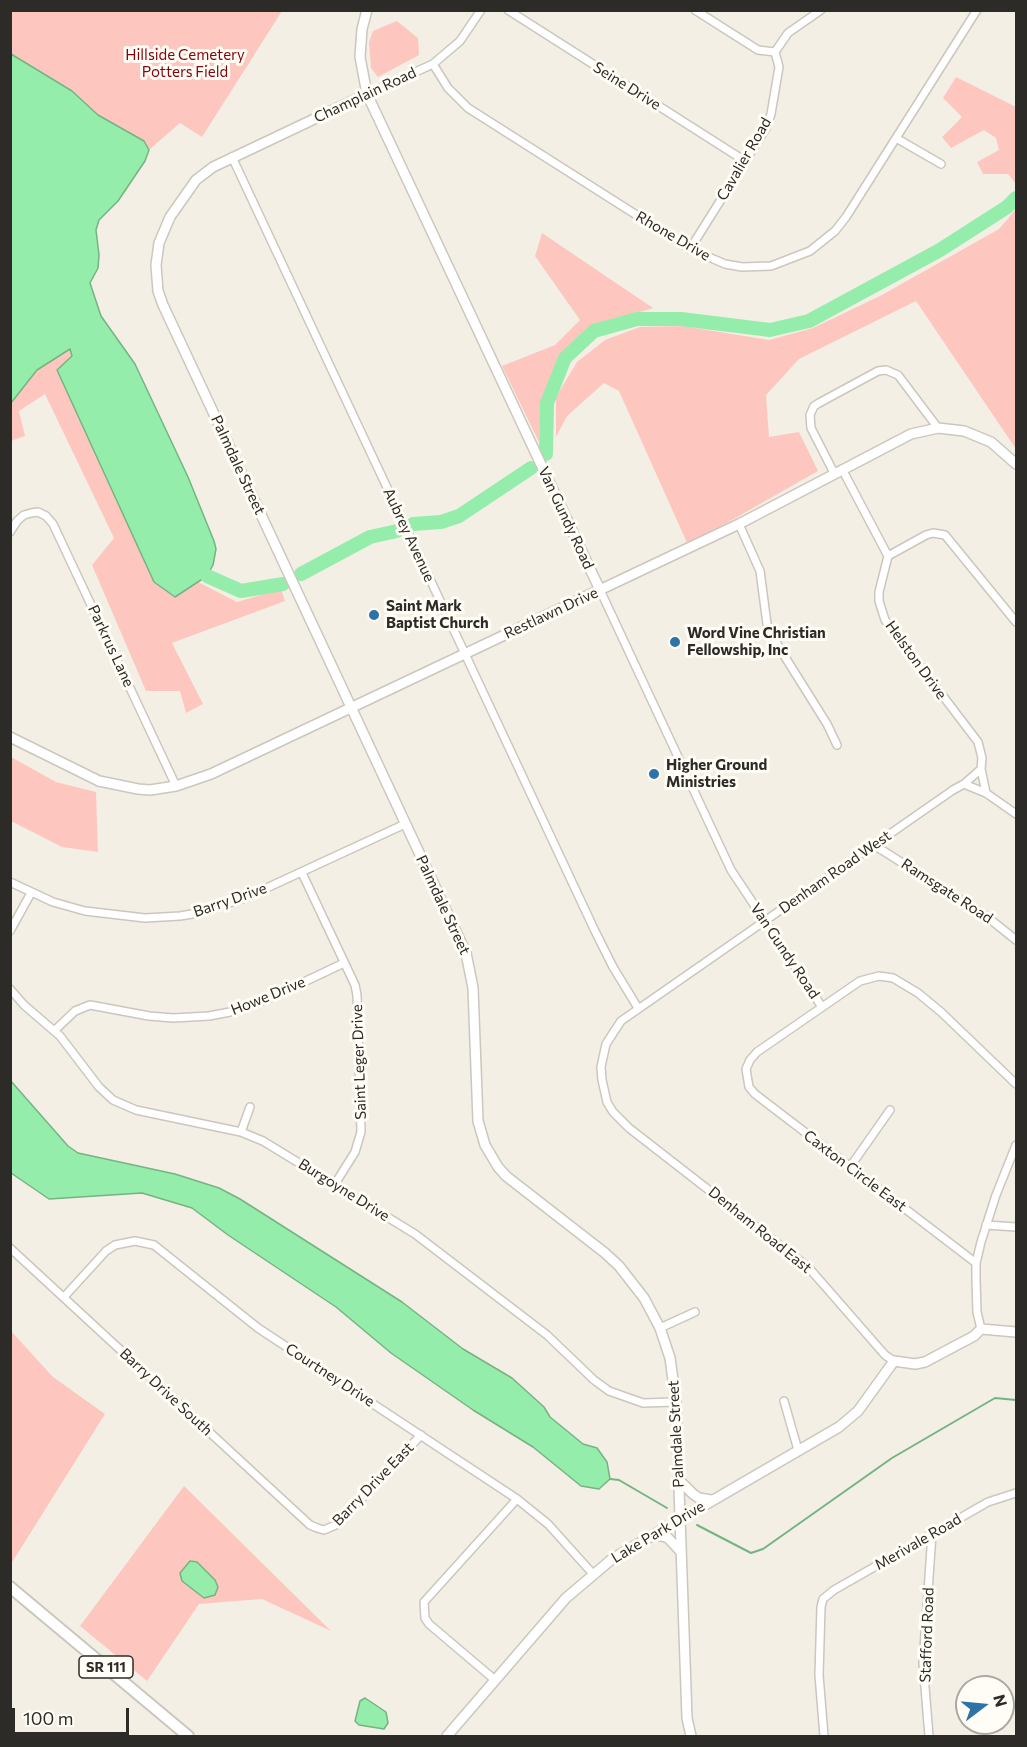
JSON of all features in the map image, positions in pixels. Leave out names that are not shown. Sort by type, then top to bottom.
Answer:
[{"type":"main road","name":"SR 111","points":[[10,1587],[188,1737]]},
{"type":"street","name":"Van Gundy Road","points":[[367,10],[362,29],[360,57],[367,94],[731,870],[822,1007]]},
{"type":"street","name":"Champlain Road","points":[[232,157],[433,64],[460,41],[481,10]]},
{"type":"street","name":"Seine Drive","points":[[508,10],[745,161]]},
{"type":"street","points":[[695,10],[758,50],[776,52],[788,33],[821,10]]},
{"type":"street","name":"Rhone Drive","points":[[433,64],[448,88],[468,108],[690,249],[709,258],[742,267],[771,266],[810,251],[823,242],[846,217],[977,10]]},
{"type":"street","name":"Cavalier Road","points":[[690,249],[766,128],[771,114],[779,67],[776,52]]},
{"type":"street","points":[[896,138],[941,164]]},
{"type":"street","name":"Aubrey Avenue","points":[[232,157],[612,967],[638,1008]]},
{"type":"street","name":"Palmdale Street","points":[[232,157],[213,167],[196,180],[170,217],[157,254],[158,291],[466,953],[473,988],[478,1120],[485,1145],[498,1167],[516,1185],[619,1266],[644,1298],[660,1328],[670,1358],[676,1402],[687,1718],[691,1737]]},
{"type":"street","points":[[938,428],[898,375],[886,370],[878,371],[819,403],[814,406],[810,415],[811,428],[888,556],[933,532],[945,535],[1017,622]]},
{"type":"street","name":"Restlawn Drive","points":[[10,736],[99,781],[150,790],[176,786],[211,774],[739,524],[904,437],[924,430],[951,428],[978,435],[1005,452],[1017,464]]},
{"type":"street","name":"Parkrus Lane","points":[[10,532],[24,515],[38,512],[54,524],[176,786]]},
{"type":"street","points":[[739,524],[760,571],[767,624],[827,724],[837,745]]},
{"type":"street","name":"Helston Drive","points":[[888,556],[879,592],[879,601],[885,620],[978,742],[986,793]]},
{"type":"street","points":[[981,769],[964,784],[986,793],[1017,814]]},
{"type":"street","name":"Denham Road West","points":[[603,1055],[613,1032],[621,1021],[638,1008],[964,784]]},
{"type":"street","name":"Barry Drive","points":[[10,882],[54,902],[85,911],[115,916],[160,918],[189,914],[245,898],[405,824]]},
{"type":"street","name":"Ramsgate Road","points":[[874,844],[986,916],[1017,940]]},
{"type":"street","name":"Saint Leger Drive","points":[[302,873],[357,995],[361,1132],[355,1152],[335,1184]]},
{"type":"street","points":[[10,932],[31,893]]},
{"type":"street","name":"Howe Drive","points":[[55,1030],[75,1011],[90,1005],[173,1018],[230,1012],[268,999],[344,963]]},
{"type":"street","points":[[822,1007],[869,977],[893,978],[918,993],[941,1012],[1017,1084]]},
{"type":"street","name":"Burgoyne Drive","points":[[10,989],[24,1005],[55,1030],[99,1086],[113,1100],[136,1110],[241,1132],[263,1141],[415,1234],[547,1335],[609,1392],[643,1403],[676,1402]]},
{"type":"street","name":"Caxton Circle East","points":[[822,1007],[757,1052],[746,1069],[749,1087],[755,1094],[976,1263]]},
{"type":"street","name":"Denham Road East","points":[[603,1055],[601,1067],[604,1092],[607,1102],[621,1120],[809,1268],[885,1354],[894,1361]]},
{"type":"street","points":[[241,1132],[250,1107]]},
{"type":"street","points":[[850,1167],[890,1110]]},
{"type":"street","points":[[981,1329],[977,1312],[976,1263],[986,1225],[1017,1144]]},
{"type":"street","points":[[986,1225],[1017,1227]]},
{"type":"street","name":"Courtney Drive","points":[[64,1297],[106,1251],[116,1245],[135,1241],[154,1245],[258,1328],[517,1499],[548,1524],[593,1574]]},
{"type":"street","name":"Barry Drive South","points":[[10,1248],[310,1525],[324,1530]]},
{"type":"street","points":[[660,1328],[695,1312]]},
{"type":"street","points":[[894,1361],[915,1364],[925,1362],[974,1336],[981,1329],[1017,1332]]},
{"type":"street","name":"Lake Park Drive","points":[[447,1737],[566,1598],[593,1574],[612,1559],[648,1537],[849,1419],[894,1361]]},
{"type":"street","points":[[784,1401],[798,1450]]},
{"type":"street","name":"Barry Drive East","points":[[324,1530],[338,1524],[421,1435]]},
{"type":"street","points":[[679,1479],[699,1498],[711,1500]]},
{"type":"street","name":"Merivale Road","points":[[824,1737],[819,1676],[821,1607],[824,1599],[834,1590],[988,1502],[1017,1493]]},
{"type":"street","points":[[495,1680],[429,1624],[423,1609],[428,1596],[517,1499]]},
{"type":"street","name":"Stafford Road","points":[[929,1737],[923,1663],[932,1534]]},
{"type":"street","points":[[648,1537],[668,1538],[681,1552]]},
{"type":"green space","name":"Hillside Cemetery Potters Field","points":[[10,11],[282,11],[202,137],[180,123],[149,150],[144,141],[98,115],[72,91],[12,56]]},
{"type":"green space","points":[[397,21],[418,38],[419,55],[378,77],[371,68],[369,42],[373,31]]},
{"type":"green space","points":[[956,77],[1016,107],[1016,184],[1008,174],[983,174],[977,162],[999,150],[996,138],[984,130],[951,148],[942,137],[962,117],[943,98]]},
{"type":"green space","points":[[1016,209],[1016,449],[916,301],[799,359],[766,395],[769,437],[799,432],[818,471],[688,545],[619,391],[604,383],[567,416],[556,437],[556,397],[577,362],[605,340],[640,327],[683,326],[769,340],[813,328],[882,295],[999,229]]},
{"type":"green space","points":[[542,233],[653,308],[592,327],[561,355],[541,403],[539,442],[502,366],[555,345],[580,320],[535,256]]},
{"type":"green space","points":[[69,349],[175,597],[198,582],[237,602],[281,589],[285,601],[172,643],[203,704],[186,713],[180,691],[146,691],[92,565],[114,538],[45,394],[19,411],[25,436],[11,441],[11,403],[37,370]]},
{"type":"green space","points":[[11,757],[56,782],[96,792],[98,852],[62,847],[11,821]]},
{"type":"green space","points":[[11,1331],[53,1377],[105,1414],[11,1564]]},
{"type":"green space","points":[[184,1486],[331,1631],[262,1599],[199,1604],[147,1681],[80,1626]]},
{"type":"shaded area","points":[[11,54],[72,91],[98,115],[144,141],[149,150],[145,161],[118,201],[99,220],[96,230],[98,268],[90,283],[101,316],[135,364],[188,477],[214,541],[216,549],[213,565],[207,576],[175,597],[154,582],[57,370],[72,356],[70,349],[37,370],[11,403]]},
{"type":"shaded area","points":[[10,1080],[68,1146],[78,1153],[175,1174],[219,1188],[402,1302],[463,1349],[512,1378],[544,1407],[550,1417],[583,1444],[597,1448],[607,1462],[610,1479],[599,1489],[581,1486],[533,1447],[473,1410],[391,1353],[336,1307],[228,1235],[192,1208],[142,1193],[49,1199],[11,1173]]},
{"type":"shaded area","points":[[190,1561],[197,1562],[215,1580],[218,1587],[215,1595],[204,1598],[182,1581],[180,1573]]},
{"type":"shaded area","points":[[365,1698],[386,1712],[388,1723],[384,1729],[359,1725],[355,1721],[360,1701]]},
{"type":"waterway","points":[[546,454],[547,403],[565,358],[594,331],[637,319],[681,319],[770,330],[809,321],[940,250],[1007,207],[1016,198]]},
{"type":"waterway","points":[[413,524],[441,522],[459,516],[531,468]]},
{"type":"waterway","points":[[301,574],[370,537],[397,531]]},
{"type":"waterway","points":[[207,576],[241,591],[283,584]]},
{"type":"waterway","points":[[697,1525],[751,1553],[763,1549],[892,1458],[995,1398],[1016,1400]]},
{"type":"waterway","points":[[610,1479],[619,1480],[667,1508]]},
{"type":"place","name":"Saint Mark Baptist Church","points":[[374,615]]},
{"type":"place","name":"Word Vine Christian Fellowship, Inc","points":[[675,642]]},
{"type":"place","name":"Higher Ground Ministries","points":[[654,774]]}]
